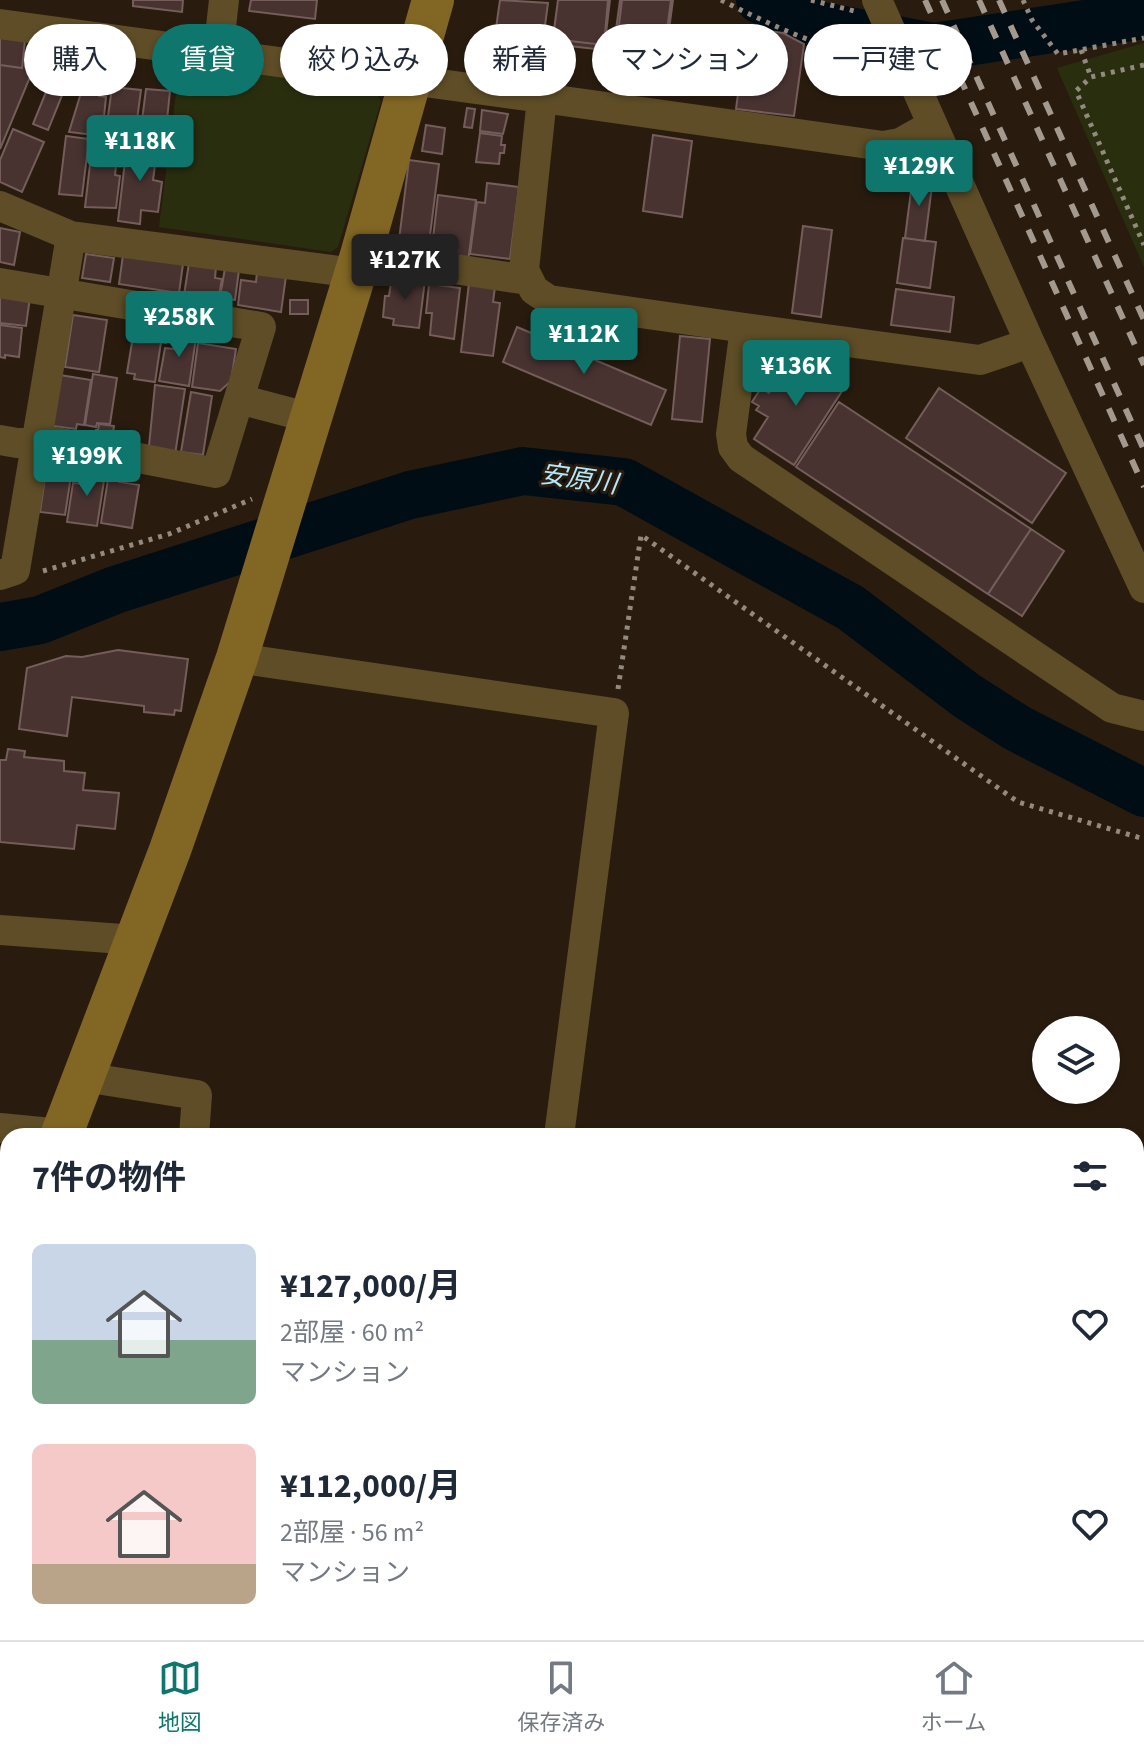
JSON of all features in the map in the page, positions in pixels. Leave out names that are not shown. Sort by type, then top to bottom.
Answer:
[{"type":"street","points":[[221,24],[224,0]]},
{"type":"street","points":[[426,24],[433,0]]},
{"type":"street","points":[[0,24],[152,45]]},
{"type":"street","points":[[448,86],[883,146],[900,143],[932,125]]},
{"type":"street","points":[[65,1128],[237,658],[258,584],[276,497],[311,418],[406,96]]},
{"type":"street","points":[[920,96],[1144,588]]},
{"type":"street","points":[[542,98],[524,270],[534,290],[549,300],[980,360],[1030,343]]},
{"type":"street","points":[[0,206],[71,236],[528,280]]},
{"type":"street","points":[[8,573],[37,442],[71,236]]},
{"type":"street","points":[[0,283],[261,327],[216,473],[56,442],[0,440]]},
{"type":"street","points":[[745,328],[731,434],[733,447],[741,458],[1112,708],[1144,716]]},
{"type":"street","points":[[239,399],[311,418]]},
{"type":"street","points":[[237,658],[614,713],[560,1128]]},
{"type":"street","points":[[0,930],[136,940]]},
{"type":"street","points":[[84,1077],[197,1095],[195,1128]]},
{"type":"path","points":[[721,0],[804,37]]},
{"type":"path","points":[[811,0],[856,12],[882,11]]},
{"type":"path","points":[[1023,0],[1032,20],[1058,54],[1144,38]]},
{"type":"path","points":[[1081,50],[1091,77]]},
{"type":"path","points":[[1144,65],[1091,77],[1076,91],[1144,245]]},
{"type":"path","points":[[8,573],[37,573],[67,565],[169,534],[252,499],[276,497]]},
{"type":"path","points":[[614,713],[641,535],[1018,802],[1144,839]]},
{"type":"green space","points":[[1144,43],[1144,267],[1057,68]]},
{"type":"green space","points":[[264,73],[280,75],[280,96],[378,96],[381,101],[338,247],[331,252],[159,227],[176,96],[264,96]]},
{"type":"building","points":[[133,0],[183,0],[182,12],[133,6]]},
{"type":"building","points":[[251,0],[317,0],[315,19],[249,11]]},
{"type":"building","points":[[500,0],[548,3],[545,24],[497,24]]},
{"type":"building","points":[[558,0],[610,0],[607,24],[592,24],[592,49],[576,47],[576,24],[555,24]]},
{"type":"building","points":[[558,0],[608,0],[606,24],[592,24],[592,44],[576,42],[576,24],[555,24]]},
{"type":"building","points":[[620,0],[673,0],[670,24],[617,24]]},
{"type":"building","points":[[622,0],[671,0],[668,24],[619,24]]},
{"type":"building","points":[[788,36],[804,44],[794,116],[736,109],[738,96],[788,96]]},
{"type":"building","points":[[0,37],[24,40],[22,68],[0,65]]},
{"type":"building","points":[[23,60],[24,91],[0,149],[0,65],[22,68]]},
{"type":"building","points":[[136,89],[141,90],[135,135],[106,131],[111,96],[136,96]]},
{"type":"building","points":[[146,89],[152,90],[152,96],[169,96],[165,139],[140,136]]},
{"type":"building","points":[[44,96],[62,96],[48,130],[33,124]]},
{"type":"building","points":[[80,96],[106,97],[102,136],[69,132]]},
{"type":"building","points":[[467,108],[475,109],[472,128],[464,127]]},
{"type":"building","points":[[482,110],[508,114],[503,134],[480,131]]},
{"type":"building","points":[[426,125],[445,128],[442,154],[422,151]]},
{"type":"building","points":[[13,129],[44,142],[22,192],[0,182],[0,160]]},
{"type":"building","points":[[480,133],[502,136],[501,145],[505,145],[499,164],[476,162]]},
{"type":"building","points":[[653,135],[692,141],[682,217],[643,211]]},
{"type":"building","points":[[66,136],[89,139],[82,196],[59,194]]},
{"type":"building","points":[[93,139],[125,142],[123,158],[117,157],[115,175],[120,176],[116,208],[85,207]]},
{"type":"building","points":[[127,144],[165,151],[163,166],[155,165],[153,180],[162,182],[158,212],[141,210],[140,224],[118,221]]},
{"type":"building","points":[[409,160],[439,164],[428,251],[398,248]]},
{"type":"building","points":[[913,175],[933,178],[925,241],[905,238]]},
{"type":"building","points":[[487,183],[519,187],[510,259],[470,254],[477,202],[485,203]]},
{"type":"building","points":[[438,195],[476,200],[468,262],[456,261],[458,250],[432,247]]},
{"type":"building","points":[[803,226],[832,230],[821,317],[792,313]]},
{"type":"building","points":[[0,228],[20,232],[14,265],[0,262]]},
{"type":"building","points":[[903,238],[936,242],[930,288],[897,283]]},
{"type":"building","points":[[86,254],[114,258],[110,282],[82,278]]},
{"type":"building","points":[[123,255],[183,264],[179,293],[119,284]]},
{"type":"building","points":[[189,263],[216,267],[215,278],[222,279],[218,300],[184,295]]},
{"type":"building","points":[[225,268],[239,270],[235,300],[220,298]]},
{"type":"building","points":[[257,272],[286,276],[281,312],[238,305],[241,280],[256,282]]},
{"type":"building","points":[[392,276],[425,280],[419,328],[393,325],[394,319],[383,317],[385,296],[389,296]]},
{"type":"building","points":[[469,283],[495,287],[493,302],[500,303],[493,356],[461,352]]},
{"type":"building","points":[[429,284],[460,288],[454,339],[430,335],[432,313],[426,313]]},
{"type":"building","points":[[896,289],[954,297],[950,332],[891,325]]},
{"type":"building","points":[[0,293],[30,297],[26,326],[0,323]]},
{"type":"building","points":[[290,300],[308,300],[308,314],[290,314]]},
{"type":"building","points":[[73,315],[107,320],[99,372],[65,367]]},
{"type":"building","points":[[143,322],[168,326],[166,343],[161,342],[155,382],[134,379],[135,374],[127,373],[133,336],[141,337]]},
{"type":"building","points":[[0,325],[22,328],[19,357],[0,357]]},
{"type":"building","points":[[517,327],[666,390],[651,425],[503,362]]},
{"type":"building","points":[[177,328],[197,331],[189,386],[159,381],[165,348],[174,349]]},
{"type":"building","points":[[680,336],[710,339],[702,422],[672,419]]},
{"type":"building","points":[[198,343],[236,349],[231,381],[220,391],[192,387]]},
{"type":"building","points":[[790,360],[802,367],[807,360],[846,385],[794,465],[754,439],[768,417],[756,410],[759,406],[752,402],[761,388],[769,393]]},
{"type":"building","points":[[93,374],[117,378],[110,424],[97,423],[96,427],[85,425]]},
{"type":"building","points":[[60,375],[91,380],[84,425],[77,424],[76,429],[53,426]]},
{"type":"building","points":[[155,385],[185,389],[175,455],[149,446]]},
{"type":"building","points":[[939,388],[1066,473],[1032,523],[906,438]]},
{"type":"building","points":[[191,392],[212,396],[203,455],[181,452]]},
{"type":"building","points":[[839,402],[1031,529],[988,594],[796,467]]},
{"type":"building","points":[[99,424],[114,426],[111,445],[94,442]]},
{"type":"building","points":[[47,464],[64,466],[63,475],[71,476],[65,515],[40,512]]},
{"type":"building","points":[[87,465],[106,468],[97,526],[67,522],[73,483],[84,484]]},
{"type":"building","points":[[109,473],[120,475],[119,482],[139,485],[132,528],[101,523]]},
{"type":"building","points":[[1031,529],[1064,551],[1022,616],[988,594]]},
{"type":"building","points":[[118,650],[188,659],[181,711],[175,710],[174,715],[144,712],[144,706],[72,697],[67,736],[19,729],[27,668],[66,656],[82,657]]},
{"type":"building","points":[[8,749],[25,751],[24,757],[64,761],[64,771],[85,773],[83,790],[119,793],[115,829],[77,825],[74,849],[0,842],[0,760],[6,760]]},
{"type":"waterway","points":[[760,0],[818,25],[934,47],[1144,15]]},
{"type":"waterway","name":"安原川","points":[[0,627],[40,620],[115,590],[410,495],[523,471],[624,482],[851,608],[967,696],[1017,728],[1144,793]]},
{"type":"railway","points":[[925,0],[1144,487]]},
{"type":"railway","points":[[942,0],[1144,450]]},
{"type":"railway","points":[[979,0],[1144,365]]},
{"type":"railway","points":[[999,0],[1144,320]]}]
